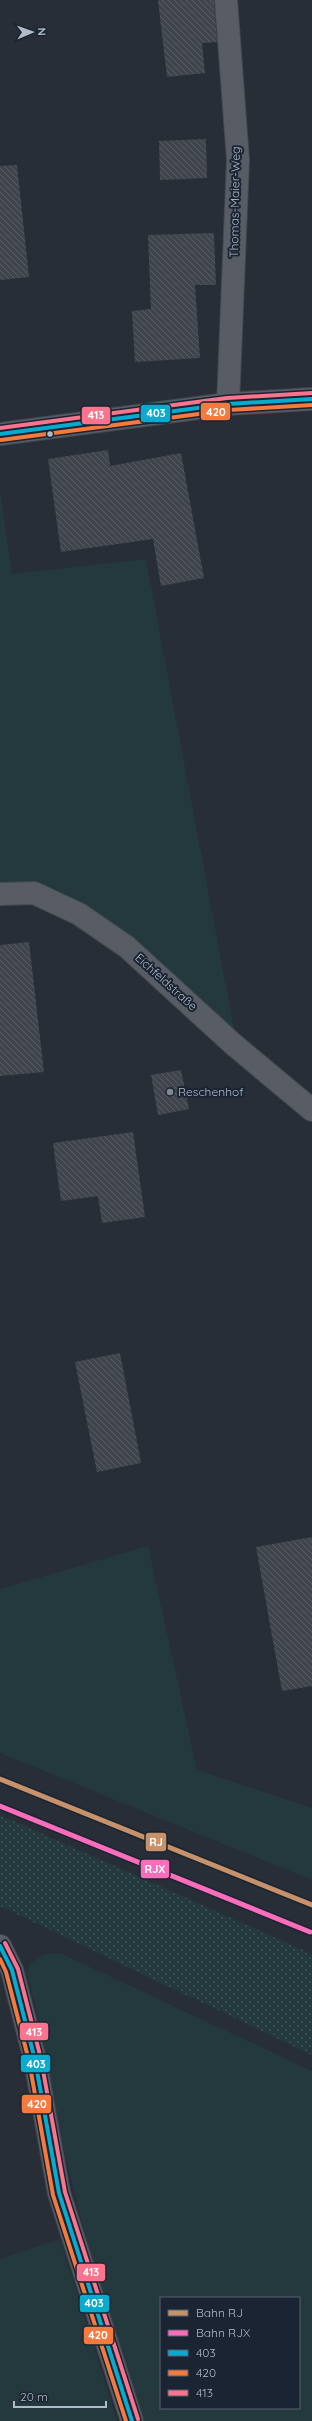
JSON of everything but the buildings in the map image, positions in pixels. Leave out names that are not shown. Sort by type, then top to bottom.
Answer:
[{"type":"street","name":"Thomas-Maier-Weg","points":[[226,0],[238,160],[228,404]]},
{"type":"street","points":[[0,434],[228,404],[312,399]]},
{"type":"street","name":"Eichfeldstraße","points":[[0,894],[34,893],[79,914],[127,947],[233,1044],[312,1110]]},
{"type":"street","points":[[0,1946],[12,1970],[34,2053],[59,2193],[132,2421]]},
{"type":"green space","points":[[0,491],[12,574],[146,559],[234,1029],[32,883],[0,886]]},
{"type":"green space","points":[[148,1546],[197,1770],[312,1808],[312,1880],[0,1753],[0,1589]]},
{"type":"green space","points":[[0,1815],[312,1954],[312,2055],[0,1906]]},
{"type":"green space","points":[[60,1953],[312,2071],[312,2421],[143,2421],[99,2291],[57,2122],[40,2023],[27,1973],[30,1964],[43,1955]]},
{"type":"green space","points":[[60,2239],[117,2421],[0,2421],[0,2259]]},
{"type":"rail line","name":"RJ","points":[[0,1779],[312,1905]]},
{"type":"rail line","name":"RJX","points":[[0,1806],[310,1932]]},
{"type":"transit line","name":"413","points":[[0,428],[227,398],[312,393]]},
{"type":"transit line","name":"403","points":[[0,434],[228,404],[312,399]]},
{"type":"transit line","name":"420","points":[[1,440],[229,410],[312,405]]},
{"type":"transit line","name":"413","points":[[5,1943],[18,1969],[41,2059],[65,2192],[138,2419]]},
{"type":"transit line","name":"403","points":[[0,1946],[12,1970],[35,2060],[59,2193],[132,2421]]},
{"type":"transit line","name":"420","points":[[0,1959],[6,1972],[29,2061],[53,2195],[126,2421]]},
{"type":"place","name":"Reschenhof","points":[[170,1092]]}]
